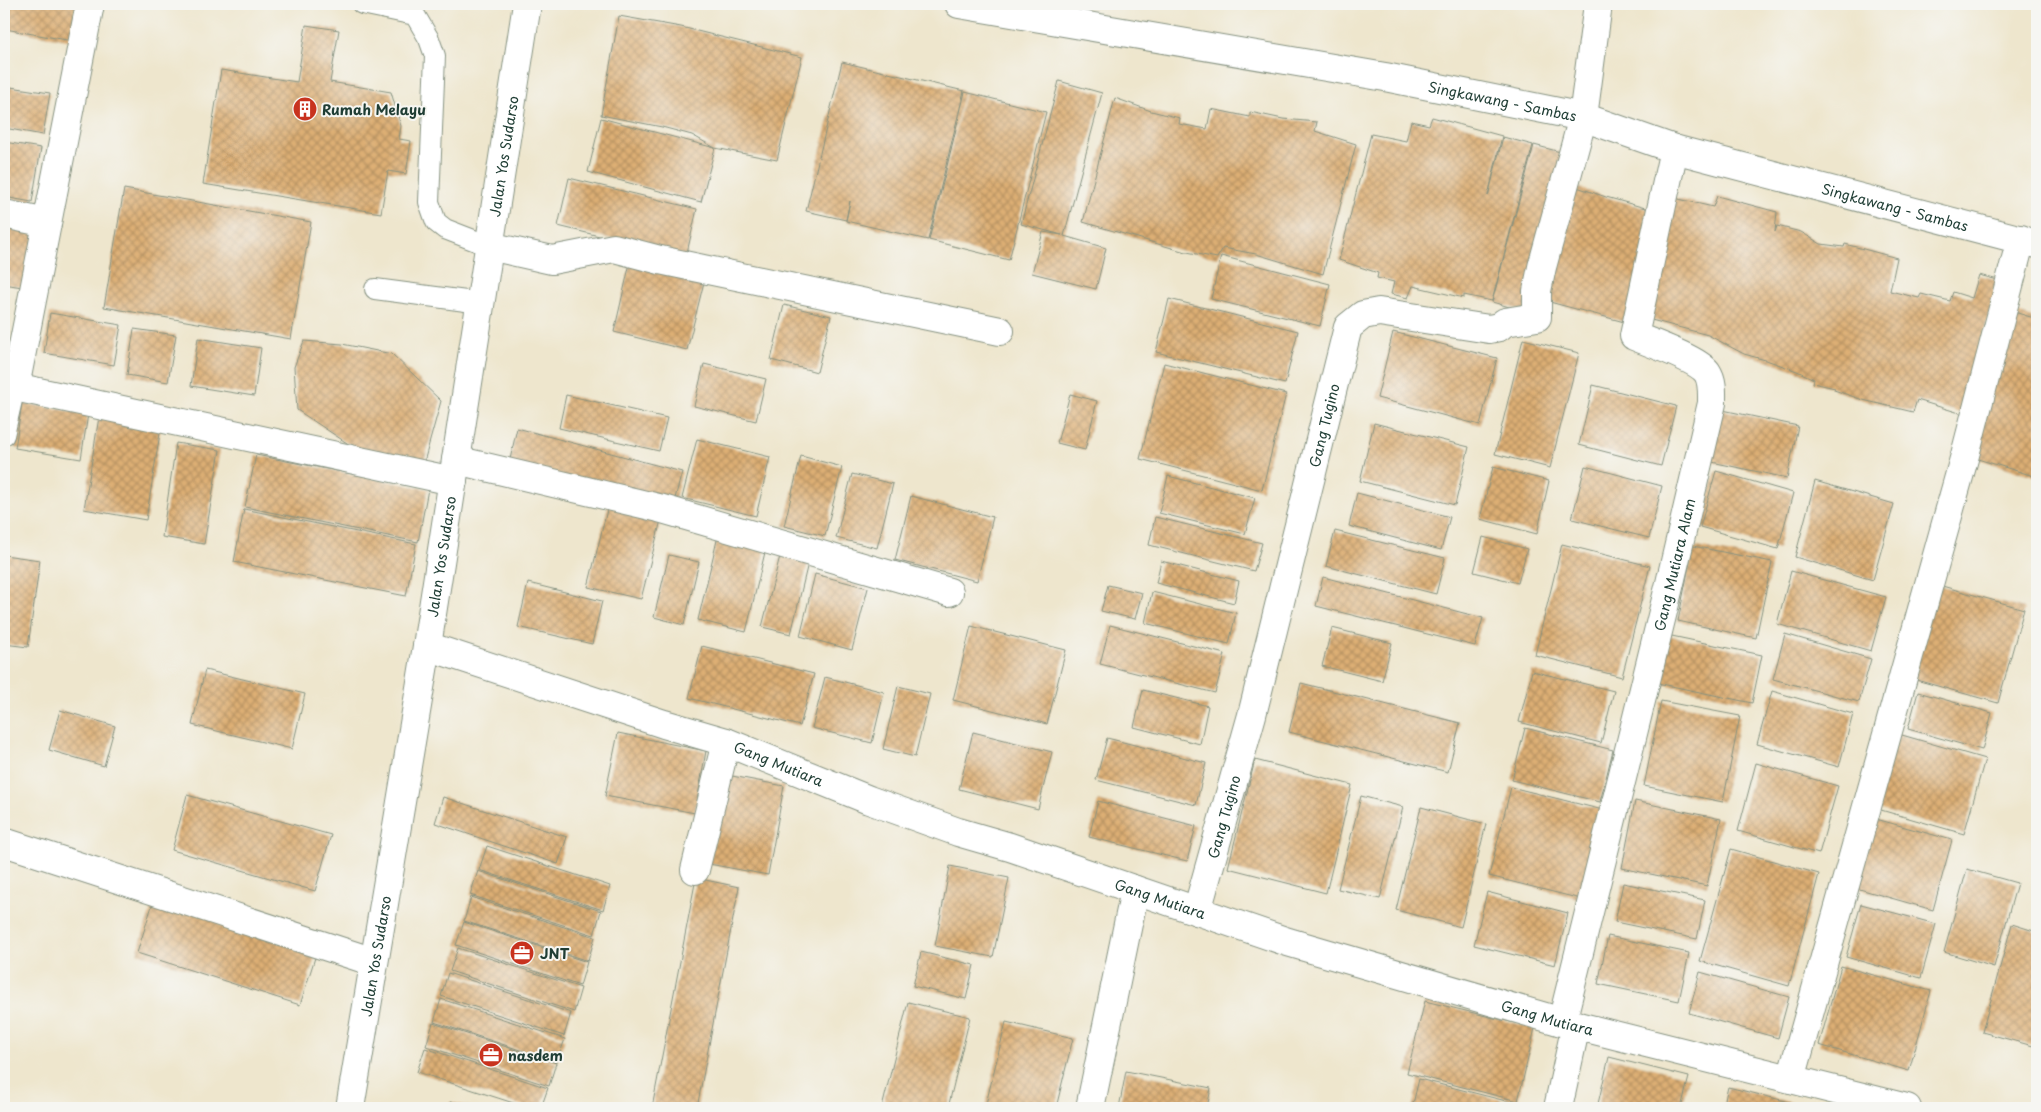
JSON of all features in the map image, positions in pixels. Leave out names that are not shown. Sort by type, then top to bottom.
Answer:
[{"type":"street","points":[[90,4],[16,387],[659,508],[948,592]]},
{"type":"street","name":"Jalan Yos Sudarso","points":[[350,1108],[455,471],[526,4]]},
{"type":"street","name":"Singkawang - Sambas","points":[[959,4],[1032,10],[1385,77],[1583,118],[1674,149],[2029,241]]},
{"type":"street","points":[[1583,118],[1598,4]]},
{"type":"street","name":"Gang Tugino","points":[[1197,911],[1252,715],[1348,327],[1363,315],[1379,312],[1489,329],[1499,327],[1505,322],[1537,317],[1537,291],[1542,267],[1583,118]]},
{"type":"street","name":"Gang Mutiara Alam","points":[[1569,1024],[1712,403],[1712,383],[1706,372],[1697,364],[1634,336],[1674,149]]},
{"type":"street","points":[[4,214],[47,223]]},
{"type":"street","points":[[1791,1079],[1965,455],[2029,241]]},
{"type":"street","points":[[489,246],[552,260],[614,248],[660,260],[1000,331]]},
{"type":"street","name":"Gang Mutiara","points":[[427,646],[664,724],[726,742],[878,804],[1288,942],[1569,1024],[1791,1079],[1875,1104],[1907,1108]]},
{"type":"street","points":[[695,870],[726,742]]},
{"type":"street","points":[[4,842],[374,962]]},
{"type":"street","points":[[1090,1108],[1135,890]]},
{"type":"street","points":[[1558,1108],[1569,1024]]},
{"type":"lane","points":[[362,4],[415,15],[429,38],[435,56],[429,202],[436,222],[445,230],[489,246]]},
{"type":"lane","points":[[375,289],[481,303]]},
{"type":"lane","points":[[4,435],[16,387]]},
{"type":"building","points":[[9,4],[86,4],[78,42],[5,29]]},
{"type":"building","points":[[619,16],[681,27],[802,57],[777,160],[715,148],[692,135],[601,115]]},
{"type":"building","name":"Rumah Melayu","points":[[306,25],[339,30],[330,82],[391,92],[401,126],[399,139],[411,141],[406,174],[388,171],[381,213],[203,184],[221,70],[297,82]]},
{"type":"building","points":[[842,62],[964,91],[928,240],[846,221],[850,201],[846,220],[806,211]]},
{"type":"building","points":[[1059,81],[1102,93],[1064,236],[1106,248],[1096,289],[1032,273],[1043,232],[1062,235],[1021,224]]},
{"type":"building","points":[[4,86],[50,93],[43,135],[4,128]]},
{"type":"building","points":[[965,92],[1046,112],[1009,260],[929,240]]},
{"type":"building","points":[[1115,98],[1151,111],[1180,118],[1179,124],[1207,129],[1211,109],[1250,117],[1250,112],[1283,119],[1317,122],[1315,131],[1356,144],[1323,274],[1256,254],[1223,248],[1217,258],[1182,251],[1083,222]]},
{"type":"building","points":[[1432,117],[1502,136],[1488,196],[1503,137],[1533,145],[1492,301],[1464,295],[1464,298],[1413,286],[1408,298],[1391,294],[1394,282],[1377,278],[1378,273],[1339,260],[1371,134],[1406,141],[1411,121],[1429,125]]},
{"type":"building","points":[[601,118],[715,148],[701,202],[588,172]]},
{"type":"building","points":[[4,142],[41,148],[32,202],[4,197]]},
{"type":"building","points":[[1534,145],[1568,154],[1527,312],[1492,302]]},
{"type":"building","points":[[569,178],[697,209],[686,257],[558,226]]},
{"type":"building","points":[[1574,186],[1656,211],[1628,323],[1546,301]]},
{"type":"building","points":[[124,189],[311,222],[291,339],[104,307]]},
{"type":"building","points":[[1717,196],[1777,212],[1775,232],[1777,226],[1801,232],[1821,244],[1844,247],[1845,244],[1897,258],[1890,291],[1919,298],[1921,294],[1950,301],[1953,292],[1972,298],[1979,275],[1998,280],[1963,414],[1917,400],[1913,412],[1863,400],[1834,390],[1835,388],[1813,383],[1814,379],[1797,371],[1744,354],[1708,335],[1640,317],[1670,197],[1713,207]]},
{"type":"building","points":[[4,218],[39,224],[28,288],[4,284]]},
{"type":"building","points":[[1221,256],[1330,284],[1320,326],[1211,299]]},
{"type":"building","points":[[630,263],[704,282],[687,350],[614,332]]},
{"type":"building","points":[[1169,299],[1298,331],[1285,384],[1156,352]]},
{"type":"building","points":[[784,305],[831,316],[817,372],[771,360]]},
{"type":"building","points":[[2011,311],[2037,319],[2037,477],[1971,457]]},
{"type":"building","points":[[50,313],[121,325],[114,365],[44,353]]},
{"type":"building","points":[[134,329],[176,335],[168,382],[127,375]]},
{"type":"building","points":[[1393,332],[1497,358],[1480,425],[1377,398]]},
{"type":"building","points":[[198,338],[261,348],[254,396],[191,386]]},
{"type":"building","points":[[1523,339],[1579,353],[1550,468],[1495,454]]},
{"type":"building","points":[[304,341],[342,344],[392,354],[441,401],[424,462],[356,449],[297,410],[294,367]]},
{"type":"building","points":[[1164,363],[1286,394],[1262,490],[1140,459]]},
{"type":"building","points":[[704,364],[766,379],[756,421],[694,406]]},
{"type":"building","points":[[1593,385],[1676,406],[1661,466],[1579,445]]},
{"type":"building","points":[[1070,394],[1097,401],[1085,450],[1057,443]]},
{"type":"building","points":[[566,395],[667,418],[659,451],[559,428]]},
{"type":"building","points":[[22,403],[88,414],[81,459],[15,448]]},
{"type":"building","points":[[1718,409],[1798,426],[1787,478],[1707,461]]},
{"type":"building","points":[[99,417],[161,427],[146,520],[84,509]]},
{"type":"building","points":[[1374,423],[1469,447],[1455,505],[1360,481]]},
{"type":"building","points":[[517,428],[682,472],[673,506],[509,464]]},
{"type":"building","points":[[697,439],[770,457],[756,516],[682,498]]},
{"type":"building","points":[[176,443],[220,450],[204,544],[162,537]]},
{"type":"building","points":[[256,455],[428,489],[418,542],[245,507]]},
{"type":"building","points":[[801,456],[842,467],[825,536],[784,526]]},
{"type":"building","points":[[1585,466],[1662,486],[1649,538],[1572,519]]},
{"type":"building","points":[[1493,467],[1549,481],[1537,534],[1480,519]]},
{"type":"building","points":[[1716,471],[1793,493],[1778,549],[1700,527]]},
{"type":"building","points":[[852,474],[893,484],[877,548],[836,538]]},
{"type":"building","points":[[1168,476],[1255,498],[1245,534],[1159,513]]},
{"type":"building","points":[[1815,481],[1894,504],[1873,580],[1795,557]]},
{"type":"building","points":[[1357,493],[1450,517],[1441,550],[1349,526]]},
{"type":"building","points":[[911,496],[993,517],[977,581],[895,560]]},
{"type":"building","points":[[608,506],[661,520],[641,599],[588,587]]},
{"type":"building","points":[[244,509],[416,544],[406,596],[234,562]]},
{"type":"building","points":[[1155,517],[1262,543],[1254,571],[1149,545]]},
{"type":"building","points":[[1335,531],[1445,558],[1436,594],[1326,566]]},
{"type":"building","points":[[718,536],[766,548],[746,632],[698,620]]},
{"type":"building","points":[[1483,537],[1527,549],[1518,583],[1474,572]]},
{"type":"building","points":[[1562,544],[1650,566],[1622,677],[1535,655]]},
{"type":"building","points":[[1693,546],[1772,562],[1756,638],[1678,621]]},
{"type":"building","points":[[4,555],[40,560],[28,647],[4,644]]},
{"type":"building","points":[[669,555],[699,562],[684,625],[654,617]]},
{"type":"building","points":[[780,556],[808,563],[791,634],[762,627]]},
{"type":"building","points":[[1161,561],[1239,581],[1234,603],[1156,583]]},
{"type":"building","points":[[1791,571],[1886,597],[1871,651],[1777,624]]},
{"type":"building","points":[[815,574],[868,588],[852,650],[800,636]]},
{"type":"building","points":[[1323,577],[1483,618],[1475,646],[1316,606]]},
{"type":"building","points":[[528,583],[602,601],[592,644],[518,627]]},
{"type":"building","points":[[1935,584],[2024,609],[1998,703],[1909,678]]},
{"type":"building","points":[[1108,585],[1142,593],[1135,619],[1101,611]]},
{"type":"building","points":[[1152,592],[1236,613],[1229,644],[1145,623]]},
{"type":"building","points":[[1110,625],[1225,654],[1215,693],[1100,664]]},
{"type":"building","points":[[971,626],[1066,650],[1047,724],[953,700]]},
{"type":"building","points":[[1332,628],[1392,643],[1382,681],[1322,666]]},
{"type":"building","points":[[1785,634],[1871,659],[1859,702],[1773,679]]},
{"type":"building","points":[[1667,635],[1762,655],[1752,703],[1657,683]]},
{"type":"building","points":[[702,646],[814,674],[800,726],[689,698]]},
{"type":"building","points":[[205,670],[305,694],[292,749],[192,725]]},
{"type":"building","points":[[1532,671],[1614,691],[1601,743],[1519,722]]},
{"type":"building","points":[[825,677],[884,692],[872,743],[812,728]]},
{"type":"building","points":[[1301,683],[1460,723],[1448,772],[1289,732]]},
{"type":"building","points":[[898,686],[930,694],[915,757],[883,749]]},
{"type":"building","points":[[1143,690],[1208,706],[1200,744],[1134,727]]},
{"type":"building","points":[[1772,691],[1853,714],[1839,767],[1757,744]]},
{"type":"building","points":[[1918,692],[1992,713],[1982,750],[1908,729]]},
{"type":"building","points":[[1661,701],[1740,716],[1723,802],[1644,786]]},
{"type":"building","points":[[60,710],[115,726],[104,766],[49,750]]},
{"type":"building","points":[[1525,728],[1613,750],[1600,802],[1512,780]]},
{"type":"building","points":[[973,732],[1052,752],[1038,809],[959,789]]},
{"type":"building","points":[[618,733],[706,751],[695,813],[605,796]]},
{"type":"building","points":[[1895,733],[1985,759],[1964,834],[1874,808]]},
{"type":"building","points":[[1107,738],[1206,763],[1196,805],[1096,780]]},
{"type":"building","points":[[1255,760],[1352,785],[1326,893],[1228,868]]},
{"type":"building","points":[[1756,763],[1838,786],[1819,854],[1738,831]]},
{"type":"building","points":[[727,775],[784,786],[768,875],[709,864]]},
{"type":"building","points":[[1511,787],[1603,810],[1581,899],[1489,876]]},
{"type":"building","points":[[187,795],[331,835],[315,891],[172,850]]},
{"type":"building","points":[[1361,796],[1403,807],[1380,899],[1338,889]]},
{"type":"building","points":[[443,797],[567,837],[558,864],[435,823]]},
{"type":"building","points":[[1098,801],[1196,826],[1187,861],[1089,837]]},
{"type":"building","points":[[1635,801],[1721,819],[1707,886],[1622,868]]},
{"type":"building","points":[[1421,807],[1486,824],[1461,927],[1396,910]]},
{"type":"building","points":[[1876,819],[1952,840],[1933,910],[1856,888]]},
{"type":"building","points":[[487,846],[610,886],[603,910],[479,870]]},
{"type":"building","points":[[1731,849],[1819,874],[1789,986],[1700,961]]},
{"type":"building","points":[[950,866],[1009,878],[993,957],[935,946]]},
{"type":"building","points":[[1967,869],[2017,883],[1994,967],[1944,952]]},
{"type":"building","points":[[478,871],[601,911],[594,935],[470,895]]},
{"type":"building","points":[[696,878],[739,887],[697,1108],[652,1108]]},
{"type":"building","points":[[1623,883],[1705,900],[1697,939],[1615,922]]},
{"type":"building","points":[[1487,892],[1568,913],[1555,965],[1474,945]]},
{"type":"building","points":[[156,893],[319,945],[300,1005],[137,953]]},
{"type":"building","points":[[471,897],[595,937],[588,961],[464,921]]},
{"type":"building","points":[[1861,904],[1936,924],[1921,978],[1846,957]]},
{"type":"building","name":"JNT","points":[[464,922],[587,962],[580,986],[456,945]]},
{"type":"building","points":[[2012,924],[2037,932],[2037,1032],[2033,1046],[1982,1032]]},
{"type":"building","points":[[1608,936],[1689,953],[1679,1001],[1598,984]]},
{"type":"building","points":[[458,948],[581,988],[574,1012],[450,971]]},
{"type":"building","points":[[921,952],[974,965],[966,999],[913,986]]},
{"type":"building","points":[[1841,966],[1931,991],[1909,1071],[1819,1045]]},
{"type":"building","points":[[1700,972],[1789,997],[1778,1038],[1689,1013]]},
{"type":"building","points":[[448,973],[571,1013],[564,1036],[441,996]]},
{"type":"building","points":[[441,999],[565,1039],[557,1062],[434,1022]]},
{"type":"building","points":[[1425,1001],[1535,1028],[1518,1101],[1407,1073]]},
{"type":"building","points":[[908,1002],[970,1017],[948,1108],[882,1108]]},
{"type":"building","points":[[1006,1022],[1073,1038],[1056,1108],[985,1108]]},
{"type":"building","name":"nasdem","points":[[433,1023],[556,1063],[549,1086],[426,1046]]},
{"type":"building","points":[[425,1048],[548,1088],[541,1108],[529,1108],[417,1072]]},
{"type":"building","points":[[1609,1057],[1689,1077],[1681,1108],[1597,1108]]},
{"type":"building","points":[[1126,1071],[1211,1088],[1207,1108],[1119,1108]]},
{"type":"building","points":[[1419,1079],[1518,1104],[1517,1108],[1412,1108]]},
{"type":"building","points":[[1728,1087],[1814,1108],[1723,1108]]},
{"type":"building","points":[[450,1102],[475,1108],[449,1108]]},
{"type":"place","name":"Rumah Melayu","points":[[305,109]]},
{"type":"place","name":"JNT","points":[[522,953]]},
{"type":"place","name":"nasdem","points":[[491,1055]]}]
